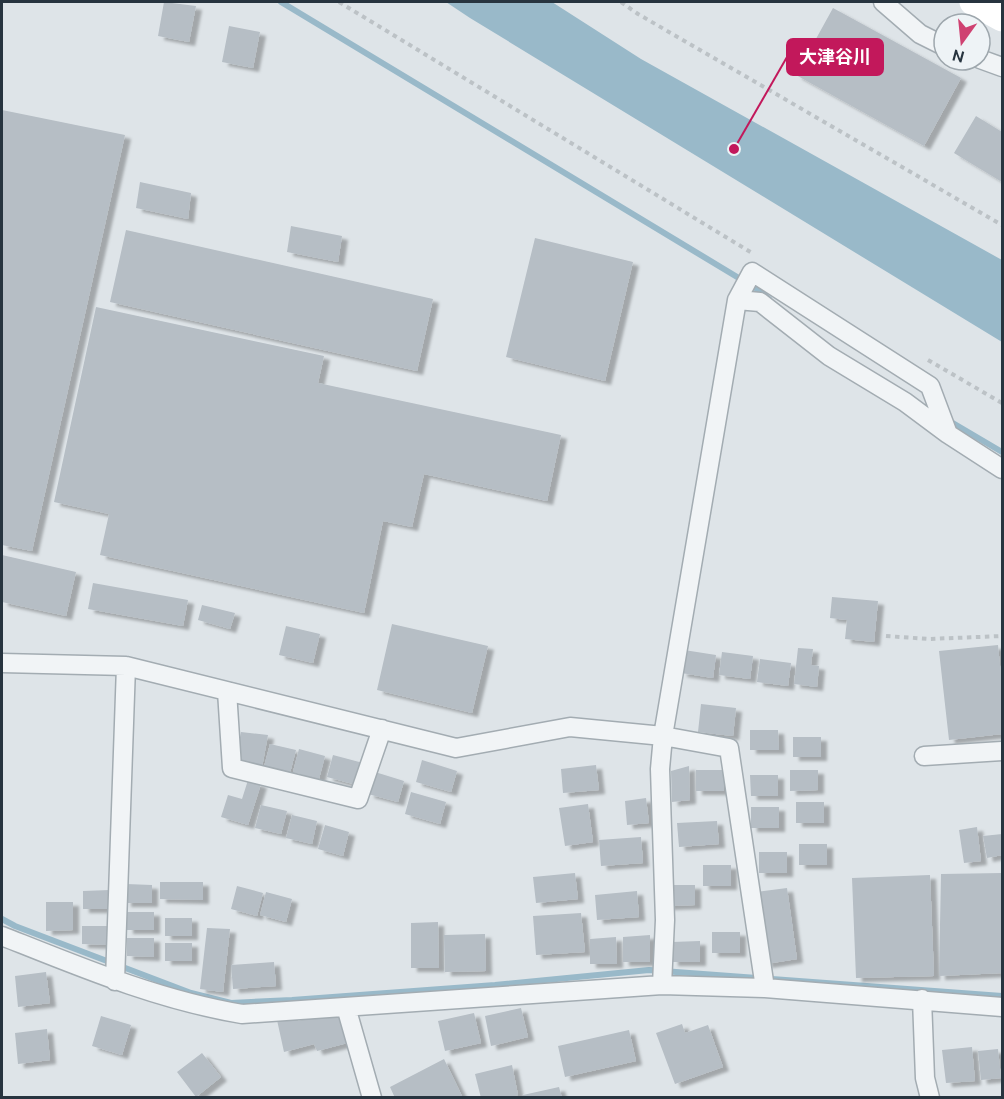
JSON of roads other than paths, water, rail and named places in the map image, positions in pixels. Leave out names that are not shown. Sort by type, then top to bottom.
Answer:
[{"type":"main road","points":[[973,2],[1002,18]]},
{"type":"street","points":[[883,2],[920,34],[932,40]]},
{"type":"street","points":[[662,985],[665,920],[660,769],[663,736],[737,300],[752,272],[930,386],[948,434]]},
{"type":"street","points":[[737,300],[760,302],[829,356],[905,402],[948,434],[1002,469]]},
{"type":"street","points":[[2,663],[126,666],[456,747],[570,727],[663,736],[729,748],[765,988]]},
{"type":"street","points":[[115,981],[126,666]]},
{"type":"street","points":[[227,691],[232,768],[255,774],[358,799],[382,729]]},
{"type":"street","points":[[924,756],[1002,752]]},
{"type":"street","points":[[2,936],[115,981],[213,1009],[242,1014],[662,985],[765,988],[1002,1007]]},
{"type":"street","points":[[921,999],[925,1078],[930,1098]]},
{"type":"street","points":[[346,1007],[372,1098]]},
{"type":"water","points":[[446,2],[552,2],[641,59],[1002,260],[1002,342],[470,18]]},
{"type":"waterway","points":[[281,2],[757,289],[769,299]]},
{"type":"waterway","points":[[946,419],[1002,452]]},
{"type":"waterway","points":[[2,919],[191,993],[231,1003],[495,985],[649,970],[1002,996]]},
{"type":"place","name":"大津谷川","points":[[734,149]]}]
